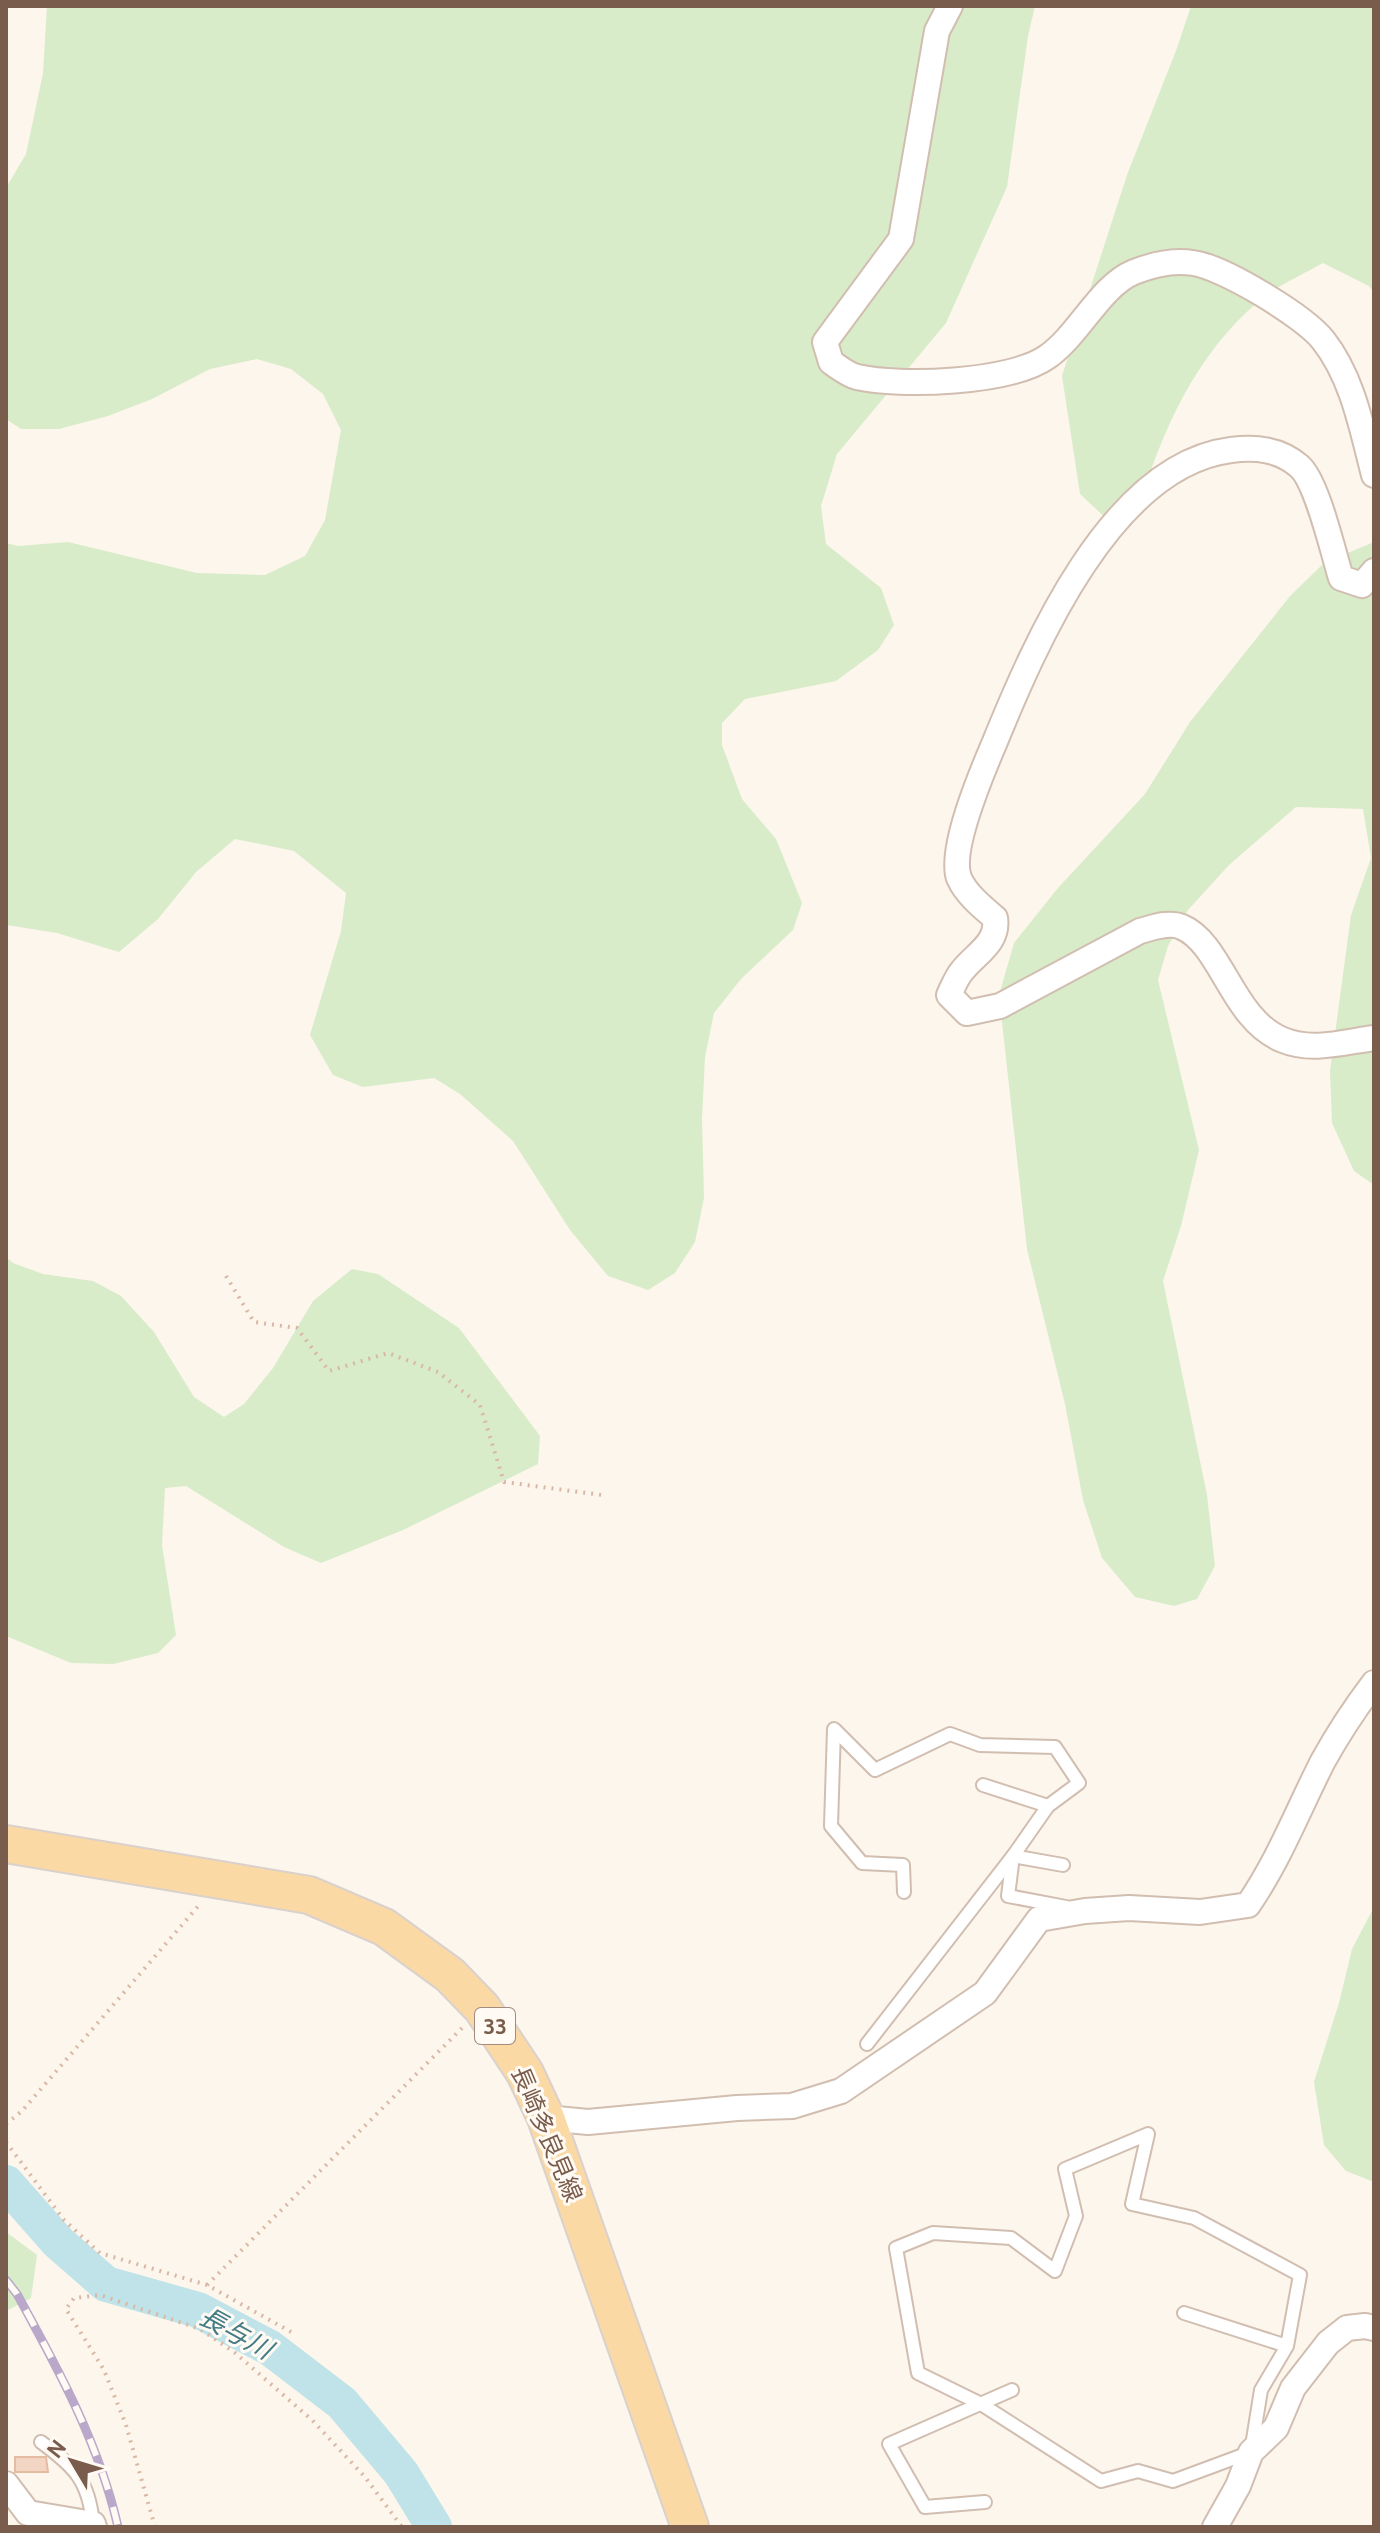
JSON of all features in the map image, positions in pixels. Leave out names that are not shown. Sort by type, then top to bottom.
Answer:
[{"type":"main road","name":"長崎多良見線","points":[[6,1844],[309,1895],[384,1927],[450,1975],[482,2008],[525,2073],[546,2118],[690,2527]]},
{"type":"street","points":[[950,6],[937,31],[901,239],[825,342],[831,362],[854,377],[914,381],[999,376],[1046,358],[1068,339],[1114,286],[1131,273],[1162,263],[1195,263],[1254,288],[1296,316],[1323,339],[1353,393],[1374,475]]},
{"type":"street","points":[[1374,571],[1362,585],[1341,578],[1315,489],[1301,467],[1279,452],[1249,448],[1221,451],[1175,469],[1133,501],[1078,571],[1019,683],[977,784],[960,838],[959,876],[975,900],[995,918],[997,927],[993,939],[960,973],[949,995],[967,1013],[1000,1006],[1140,931],[1161,925],[1181,926],[1201,942],[1251,1019],[1282,1040],[1311,1047],[1374,1038]]},
{"type":"street","points":[[546,2118],[588,2122],[792,2106],[841,2091],[985,1993],[1039,1919],[1129,1908],[1200,1912],[1248,1905],[1269,1875],[1324,1759],[1374,1683]]},
{"type":"street","points":[[1215,2527],[1238,2486],[1251,2452],[1276,2428],[1293,2388],[1328,2343],[1347,2328],[1374,2328]]},
{"type":"street","points":[[6,2484],[28,2513],[94,2526]]},
{"type":"lane","points":[[867,2044],[1013,1856],[1048,1806],[1079,1783],[1055,1747],[980,1745],[950,1734],[875,1770],[834,1729],[831,1826],[862,1863],[903,1865],[904,1892]]},
{"type":"lane","points":[[983,1785],[1048,1806]]},
{"type":"lane","points":[[1013,1856],[1008,1896],[1085,1911]]},
{"type":"lane","points":[[1013,1856],[1063,1865]]},
{"type":"lane","points":[[1148,2134],[1132,2204],[1194,2218],[1300,2275],[1287,2346],[1261,2390],[1251,2452],[1173,2481],[1138,2471],[1101,2481],[981,2404],[918,2373],[896,2248],[933,2233],[1011,2238],[1055,2271],[1076,2216],[1065,2169],[1148,2134]]},
{"type":"lane","points":[[1184,2313],[1287,2346]]},
{"type":"lane","points":[[985,2502],[925,2507],[889,2444],[1012,2390]]},
{"type":"lane","points":[[41,2442],[63,2458],[82,2478],[94,2526]]},
{"type":"path","points":[[226,1276],[254,1322],[297,1328],[329,1371],[388,1353],[438,1372],[480,1405],[504,1482],[602,1495]]},
{"type":"path","points":[[6,2124],[32,2100],[220,1879]]},
{"type":"path","points":[[207,2285],[482,2008]]},
{"type":"path","points":[[6,2142],[64,2220],[100,2253],[207,2285],[293,2333]]},
{"type":"path","points":[[155,2527],[126,2425],[104,2370],[66,2309],[74,2298],[100,2295],[200,2329],[234,2352],[312,2420],[365,2477],[402,2527]]},
{"type":"green space","points":[[47,6],[1035,6],[1007,187],[946,323],[837,454],[821,506],[826,544],[881,588],[894,625],[878,650],[836,681],[745,699],[722,723],[722,745],[742,799],[776,839],[802,903],[793,930],[741,979],[714,1013],[705,1057],[702,1119],[704,1198],[695,1242],[675,1273],[648,1290],[608,1276],[570,1230],[513,1141],[460,1094],[434,1078],[363,1087],[333,1075],[310,1035],[341,931],[346,893],[294,851],[235,839],[196,872],[158,919],[119,952],[57,933],[6,925],[6,543],[18,546],[68,542],[197,573],[265,575],[305,556],[325,520],[341,430],[323,394],[291,369],[257,359],[210,369],[152,399],[108,416],[59,429],[21,429],[6,419],[6,188],[26,154],[43,73]]},
{"type":"green space","points":[[1191,6],[1374,6],[1374,293],[1369,286],[1323,263],[1259,301],[1236,323],[1198,371],[1169,425],[1137,513],[1109,521],[1080,494],[1062,376],[1127,175]]},
{"type":"green space","points":[[1374,542],[1374,1185],[1354,1171],[1332,1123],[1330,1071],[1351,915],[1371,858],[1363,809],[1296,807],[1229,865],[1188,910],[1168,946],[1158,980],[1199,1150],[1181,1226],[1163,1281],[1207,1495],[1215,1566],[1197,1599],[1174,1606],[1135,1597],[1102,1558],[1083,1500],[1065,1404],[1027,1249],[999,995],[1014,943],[1058,888],[1145,794],[1190,722],[1290,596],[1324,563]]},
{"type":"green space","points":[[6,1257],[13,1263],[43,1274],[93,1281],[121,1296],[154,1332],[194,1397],[224,1417],[244,1404],[273,1368],[313,1301],[352,1269],[378,1274],[459,1328],[540,1436],[538,1464],[403,1530],[321,1563],[284,1547],[186,1486],[165,1488],[162,1545],[176,1635],[158,1653],[113,1664],[71,1663],[6,1636]]},
{"type":"green space","points":[[1374,1907],[1374,2182],[1346,2171],[1324,2145],[1314,2082],[1352,1949]]},
{"type":"green space","points":[[6,2232],[37,2255],[31,2298],[6,2311]]},
{"type":"building","points":[[15,2457],[46,2457],[48,2472],[15,2472]]},
{"type":"waterway","name":"長与川","points":[[6,2183],[58,2242],[106,2284],[198,2310],[270,2348],[342,2403],[401,2473],[434,2527]]},
{"type":"railway","points":[[6,2280],[17,2294],[76,2407],[100,2466],[118,2527]]}]
